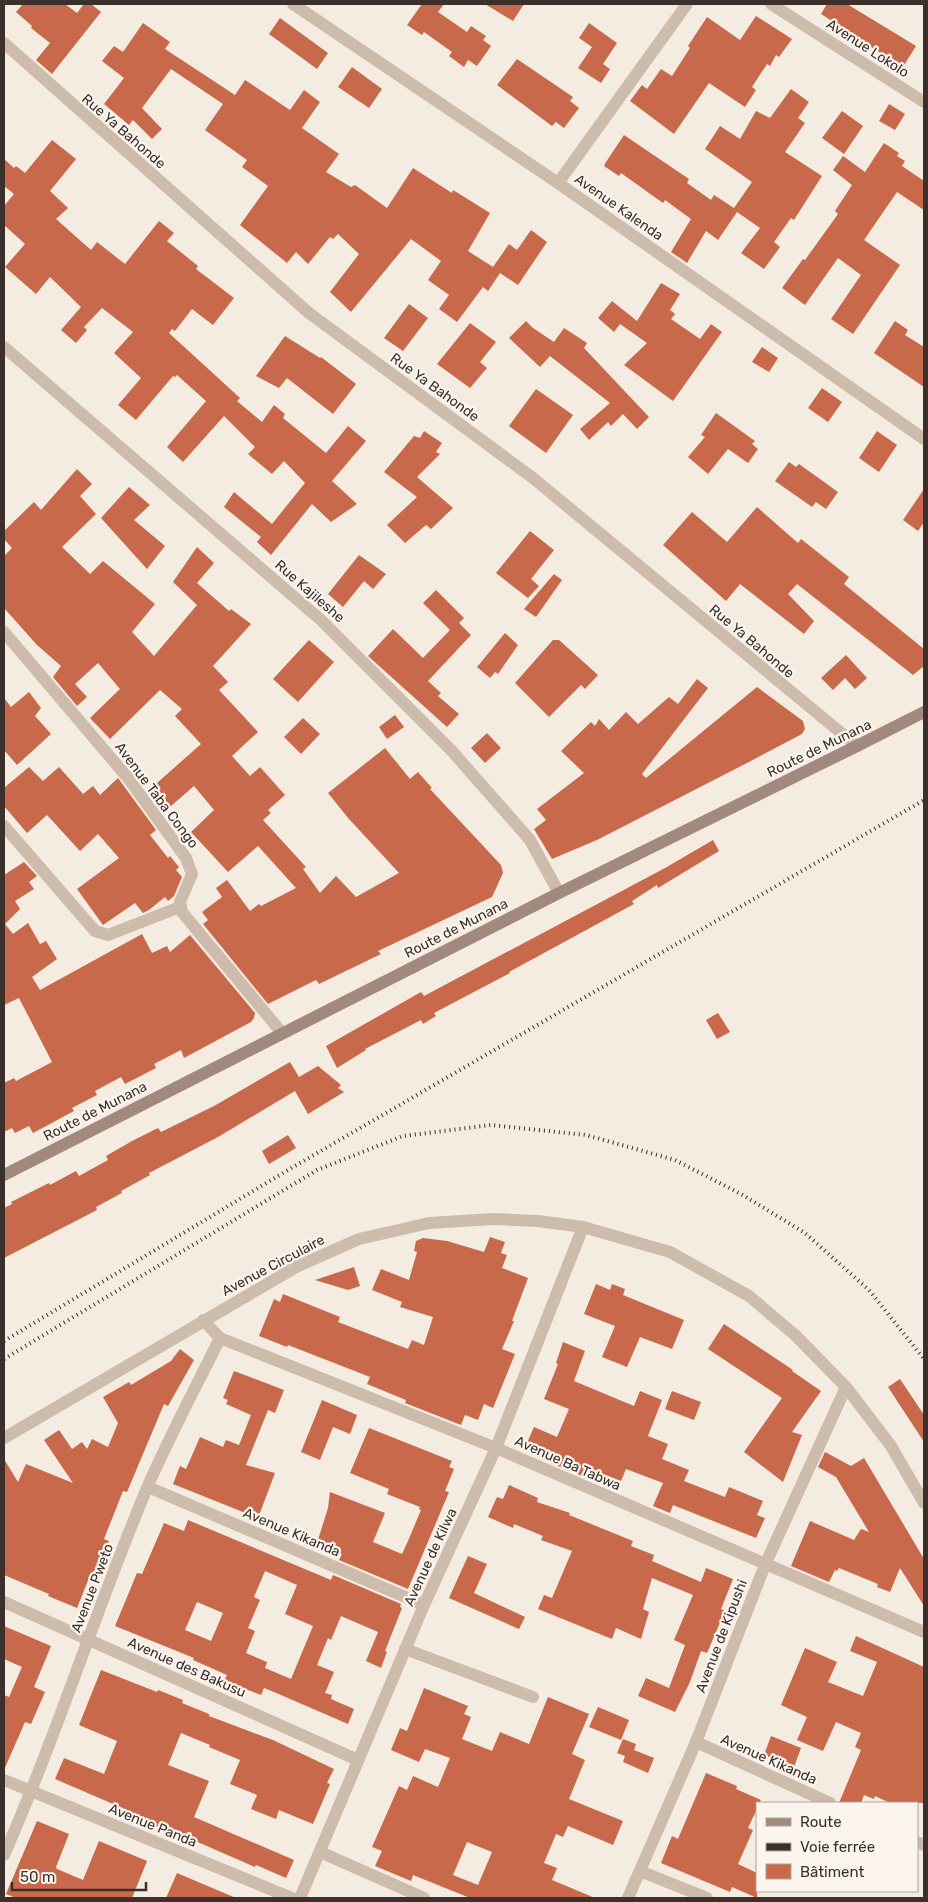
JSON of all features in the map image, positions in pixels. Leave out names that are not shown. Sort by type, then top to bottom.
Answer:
[{"type":"main road","name":"Route de Munana","points":[[4,1174],[559,893],[924,712]]},
{"type":"street","name":"Avenue Kalenda","points":[[293,4],[558,183],[924,439]]},
{"type":"street","points":[[558,183],[687,4]]},
{"type":"street","name":"Avenue Lokolo","points":[[771,4],[924,102]]},
{"type":"street","name":"Rue Ya Bahonde","points":[[4,43],[309,313],[533,478],[857,746]]},
{"type":"street","name":"Rue Kajileshe","points":[[4,347],[329,628],[452,750],[530,840],[559,893]]},
{"type":"street","name":"Avenue Taba Congo","points":[[4,632],[122,770],[186,858],[192,874],[180,902],[180,907]]},
{"type":"street","points":[[4,826],[95,931],[100,934],[108,934],[180,907],[186,918],[282,1034]]},
{"type":"street","name":"Avenue Circulaire","points":[[4,1438],[296,1266],[359,1238],[429,1224],[494,1219],[538,1221],[583,1227],[670,1252],[750,1296],[795,1334],[846,1387],[891,1446],[924,1503]]},
{"type":"street","name":"Avenue de Kilwa","points":[[300,1898],[424,1604],[496,1448],[583,1227]]},
{"type":"street","name":"Avenue Ba Tabwa","points":[[203,1320],[220,1338],[496,1448],[924,1632]]},
{"type":"street","name":"Avenue Pweto","points":[[4,1855],[32,1792],[88,1640],[148,1487],[220,1338]]},
{"type":"street","name":"Avenue de Kipushi","points":[[628,1898],[696,1742],[765,1565],[846,1387]]},
{"type":"street","name":"Avenue Kikanda","points":[[148,1487],[424,1604]]},
{"type":"street","name":"Avenue des Bakusu","points":[[4,1602],[358,1760]]},
{"type":"street","points":[[405,1649],[534,1697]]},
{"type":"street","name":"Avenue Kikanda","points":[[696,1742],[828,1802]]},
{"type":"street","name":"Avenue Panda","points":[[4,1780],[292,1898]]},
{"type":"street","points":[[320,1852],[424,1898]]},
{"type":"street","points":[[640,1871],[707,1898]]},
{"type":"building","points":[[23,4],[65,4],[77,13],[84,4],[91,4],[101,12],[52,74],[36,60],[50,43],[31,28],[32,26],[16,12]]},
{"type":"building","points":[[422,4],[444,4],[438,12],[467,32],[471,26],[486,36],[483,40],[491,46],[477,66],[468,60],[464,67],[449,56],[452,52],[424,32],[422,35],[407,25]]},
{"type":"building","points":[[485,4],[524,4],[513,21]]},
{"type":"building","points":[[827,4],[847,4],[916,46],[903,67],[821,14]]},
{"type":"building","points":[[756,16],[792,39],[779,57],[776,55],[770,66],[767,64],[752,87],[756,90],[745,107],[709,83],[674,134],[630,101],[642,85],[647,89],[661,69],[672,76],[690,48],[688,46],[707,17],[740,40]]},
{"type":"building","points":[[280,18],[328,53],[317,69],[269,34]]},
{"type":"building","points":[[143,23],[170,42],[165,49],[235,95],[245,80],[290,110],[304,90],[320,102],[302,128],[339,154],[326,172],[351,187],[355,185],[387,208],[413,168],[452,193],[453,190],[490,213],[468,251],[493,267],[509,244],[517,250],[531,230],[547,242],[518,285],[500,273],[488,291],[483,287],[457,322],[439,309],[449,295],[428,280],[441,261],[411,239],[351,312],[330,292],[359,254],[338,234],[333,239],[330,237],[308,264],[296,252],[287,263],[240,225],[268,186],[242,167],[247,160],[205,130],[223,104],[171,69],[142,108],[162,129],[152,139],[133,120],[129,125],[104,104],[124,78],[102,61],[114,46],[123,52]]},
{"type":"building","points":[[589,23],[617,43],[603,64],[610,69],[601,83],[578,68],[592,47],[579,38]]},
{"type":"building","points":[[517,59],[573,97],[570,101],[579,108],[564,128],[556,122],[552,126],[497,85]]},
{"type":"building","points":[[352,67],[382,89],[369,108],[338,87]]},
{"type":"building","points":[[791,89],[809,102],[798,118],[805,123],[785,152],[822,176],[794,220],[791,218],[774,242],[780,247],[764,269],[741,253],[760,228],[737,212],[718,240],[706,231],[687,263],[671,252],[691,219],[665,200],[663,203],[621,173],[619,176],[604,166],[606,162],[624,135],[689,179],[687,183],[711,200],[714,195],[734,208],[752,182],[705,149],[720,126],[740,139],[756,111],[770,118]]},
{"type":"building","points":[[889,104],[905,114],[895,130],[879,121]]},
{"type":"building","points":[[842,111],[863,126],[844,154],[822,138]]},
{"type":"building","points":[[52,140],[76,159],[50,191],[68,208],[56,219],[91,250],[97,242],[125,264],[159,221],[174,233],[167,241],[198,266],[196,269],[234,298],[213,325],[192,309],[175,331],[172,329],[169,333],[240,398],[237,401],[262,422],[274,405],[285,414],[283,418],[326,453],[348,426],[366,441],[332,481],[357,504],[331,522],[312,504],[271,555],[257,542],[261,537],[224,507],[234,492],[272,524],[305,483],[284,461],[272,474],[248,454],[255,447],[224,416],[183,462],[167,447],[206,401],[177,375],[173,376],[136,420],[118,405],[141,378],[114,353],[133,332],[102,308],[84,327],[87,330],[76,343],[61,330],[81,307],[50,277],[36,294],[5,267],[25,244],[4,225],[4,206],[14,194],[4,186],[4,159],[14,168],[16,166],[25,173]]},
{"type":"building","points":[[884,143],[899,153],[897,156],[905,161],[902,166],[924,181],[924,210],[897,192],[864,240],[900,265],[853,334],[831,319],[861,275],[838,258],[805,305],[782,288],[838,214],[835,211],[852,185],[833,170],[843,156],[865,172]]},
{"type":"building","points":[[661,283],[680,294],[670,310],[675,314],[671,319],[700,339],[711,324],[722,332],[673,401],[624,365],[647,343],[620,324],[614,332],[598,318],[612,301],[637,321]]},
{"type":"building","points":[[409,304],[428,318],[403,351],[384,338]]},
{"type":"building","points":[[526,321],[554,342],[564,328],[587,343],[584,348],[649,417],[637,429],[623,414],[611,426],[608,422],[589,440],[580,429],[610,403],[550,356],[540,367],[509,338]]},
{"type":"building","points":[[895,321],[908,330],[905,335],[924,347],[924,387],[874,353]]},
{"type":"building","points":[[470,323],[496,342],[480,362],[487,368],[470,388],[437,364]]},
{"type":"building","points":[[285,336],[321,357],[356,384],[333,414],[287,378],[279,388],[256,376]]},
{"type":"building","points":[[762,347],[778,358],[769,372],[752,362]]},
{"type":"building","points":[[822,388],[842,402],[828,422],[808,408]]},
{"type":"building","points":[[536,389],[573,415],[546,453],[509,426]]},
{"type":"building","points":[[716,413],[755,441],[752,444],[758,449],[748,463],[728,449],[708,474],[688,457],[705,437],[701,435]]},
{"type":"building","points":[[424,431],[442,443],[436,452],[440,454],[417,477],[453,508],[431,529],[426,525],[405,543],[387,525],[417,497],[384,472],[414,436],[420,438]]},
{"type":"building","points":[[877,431],[897,445],[879,472],[859,458]]},
{"type":"building","points":[[789,462],[796,467],[799,464],[838,492],[826,509],[816,502],[812,507],[775,481]]},
{"type":"building","points":[[77,469],[92,484],[80,496],[96,514],[62,547],[90,574],[103,561],[155,604],[132,632],[154,656],[197,605],[173,582],[197,547],[214,563],[197,583],[229,611],[231,609],[251,624],[213,666],[228,682],[219,690],[258,732],[232,756],[250,776],[260,767],[285,795],[268,810],[271,813],[263,820],[306,867],[303,869],[320,893],[336,876],[356,897],[399,873],[349,819],[328,793],[385,748],[410,779],[418,772],[432,788],[430,789],[501,865],[503,873],[492,897],[378,951],[381,954],[319,984],[316,980],[268,1004],[203,924],[208,920],[202,912],[222,897],[216,888],[227,880],[250,911],[259,904],[261,906],[296,888],[258,846],[228,872],[191,832],[214,810],[194,786],[163,813],[148,791],[201,744],[175,716],[182,709],[160,690],[110,739],[90,718],[120,689],[98,663],[75,684],[87,697],[77,706],[53,677],[61,666],[37,645],[4,608],[4,556],[12,548],[4,539],[4,531],[34,502],[41,510]]},
{"type":"building","points":[[129,487],[150,505],[134,520],[165,546],[147,569],[101,518]]},
{"type":"building","points":[[924,489],[924,522],[918,531],[903,520]]},
{"type":"building","points":[[757,507],[798,543],[801,539],[849,577],[844,584],[924,649],[924,666],[913,675],[797,584],[788,594],[814,621],[804,634],[740,584],[726,601],[663,545],[692,512],[727,542]]},
{"type":"building","points":[[530,531],[554,550],[531,579],[539,586],[528,598],[496,573]]},
{"type":"building","points":[[359,555],[386,574],[373,589],[364,581],[343,607],[328,594]]},
{"type":"building","points":[[554,574],[562,580],[536,617],[524,609]]},
{"type":"building","points":[[436,590],[464,618],[459,623],[471,635],[428,681],[441,693],[438,696],[459,714],[447,727],[368,656],[393,629],[423,658],[450,630],[423,603]]},
{"type":"building","points":[[505,633],[518,645],[498,674],[495,672],[490,678],[477,667]]},
{"type":"building","points":[[309,640],[334,662],[298,702],[273,679]]},
{"type":"building","points":[[553,640],[559,640],[598,675],[585,689],[581,685],[549,717],[515,683]]},
{"type":"building","points":[[846,655],[867,678],[855,689],[845,678],[833,690],[821,678]]},
{"type":"building","points":[[697,679],[708,688],[642,774],[646,778],[757,687],[803,721],[805,729],[802,734],[745,764],[597,840],[552,859],[534,829],[546,820],[537,809],[584,773],[561,751],[591,722],[595,726],[599,719],[609,730],[626,712],[638,724],[669,697],[678,704]]},
{"type":"building","points":[[29,692],[41,708],[35,716],[51,734],[17,765],[4,750],[4,698],[11,707]]},
{"type":"building","points":[[395,715],[404,727],[387,739],[379,727]]},
{"type":"building","points":[[303,718],[320,734],[301,754],[284,737]]},
{"type":"building","points":[[487,733],[501,748],[485,763],[471,748]]},
{"type":"building","points":[[29,767],[43,781],[59,767],[83,794],[93,786],[100,795],[118,778],[156,830],[150,835],[168,858],[170,856],[179,867],[176,870],[182,877],[174,896],[168,901],[165,897],[143,913],[135,903],[103,925],[77,889],[119,858],[98,834],[80,851],[47,815],[27,833],[4,806],[4,788]]},
{"type":"building","points":[[713,840],[719,851],[658,888],[657,885],[632,901],[634,904],[434,1013],[436,1016],[423,1024],[421,1020],[365,1049],[337,1068],[326,1046],[421,992],[424,996],[665,868]]},
{"type":"building","points":[[24,862],[37,876],[29,882],[34,889],[15,901],[20,909],[5,924],[13,934],[28,923],[40,944],[46,941],[57,959],[32,977],[40,990],[142,934],[152,953],[167,946],[170,952],[190,935],[255,1013],[254,1018],[251,1022],[184,1058],[181,1050],[154,1064],[156,1068],[125,1084],[121,1077],[95,1091],[97,1095],[72,1108],[74,1111],[33,1133],[29,1126],[15,1133],[12,1128],[4,1132],[4,1083],[14,1078],[16,1081],[52,1062],[19,998],[4,1005],[4,875]]},
{"type":"building","points":[[718,1013],[730,1032],[717,1039],[706,1020]]},
{"type":"building","points":[[290,1062],[299,1077],[318,1066],[341,1085],[338,1088],[344,1092],[308,1114],[295,1091],[218,1137],[149,1173],[150,1175],[121,1191],[122,1193],[96,1207],[97,1210],[4,1258],[4,1208],[12,1204],[11,1202],[76,1171],[79,1176],[108,1160],[106,1156],[132,1141],[158,1128],[161,1132],[214,1106]]},
{"type":"building","points":[[288,1135],[296,1148],[269,1164],[262,1151]]},
{"type":"building","points":[[490,1237],[505,1242],[501,1253],[507,1255],[502,1268],[528,1278],[512,1321],[514,1321],[502,1349],[515,1354],[493,1408],[484,1404],[478,1420],[465,1415],[461,1425],[405,1403],[406,1400],[367,1384],[370,1377],[288,1345],[287,1347],[259,1336],[274,1299],[280,1302],[283,1294],[340,1317],[338,1322],[408,1349],[412,1340],[424,1345],[433,1317],[400,1307],[402,1302],[372,1290],[381,1269],[409,1280],[417,1252],[414,1251],[416,1241],[423,1238],[447,1241],[484,1252]]},
{"type":"building","points":[[354,1267],[360,1286],[348,1290],[315,1280]]},
{"type":"building","points":[[596,1284],[610,1290],[612,1284],[625,1289],[623,1295],[684,1320],[672,1349],[640,1337],[627,1367],[602,1357],[615,1326],[584,1314]]},
{"type":"building","points":[[724,1324],[821,1391],[792,1432],[802,1435],[783,1482],[744,1452],[782,1398],[708,1349]]},
{"type":"building","points":[[563,1342],[585,1351],[574,1381],[634,1406],[640,1391],[662,1400],[648,1436],[668,1444],[662,1459],[689,1470],[684,1481],[725,1497],[729,1487],[763,1501],[757,1515],[765,1518],[756,1538],[673,1505],[670,1513],[653,1506],[663,1483],[626,1469],[621,1481],[603,1474],[599,1483],[551,1463],[555,1454],[527,1443],[534,1427],[557,1437],[569,1409],[544,1399],[558,1364],[556,1363]]},
{"type":"building","points":[[180,1349],[194,1360],[168,1406],[164,1404],[127,1492],[123,1491],[104,1539],[109,1541],[94,1580],[89,1578],[77,1608],[4,1575],[4,1459],[18,1482],[26,1464],[73,1483],[44,1440],[59,1430],[72,1449],[82,1442],[87,1449],[92,1439],[108,1447],[118,1423],[103,1397],[129,1382],[131,1385],[171,1361]]},
{"type":"building","points":[[234,1371],[284,1390],[275,1413],[268,1410],[246,1465],[275,1473],[258,1518],[173,1484],[180,1466],[186,1469],[200,1437],[223,1447],[226,1440],[239,1445],[251,1415],[226,1404],[228,1400],[223,1398]]},
{"type":"building","points":[[900,1379],[924,1415],[924,1442],[888,1387]]},
{"type":"building","points":[[672,1391],[701,1402],[694,1420],[665,1409]]},
{"type":"building","points":[[322,1400],[357,1415],[350,1434],[333,1427],[320,1460],[301,1452]]},
{"type":"building","points":[[369,1428],[452,1461],[449,1467],[454,1469],[445,1491],[449,1492],[408,1589],[339,1560],[342,1554],[316,1546],[328,1508],[330,1492],[385,1513],[373,1542],[402,1554],[408,1541],[421,1510],[419,1509],[420,1507],[387,1494],[389,1489],[350,1473]]},
{"type":"building","points":[[825,1452],[851,1466],[864,1458],[924,1559],[924,1606],[900,1568],[890,1592],[877,1587],[878,1584],[839,1568],[837,1571],[835,1570],[829,1582],[791,1566],[810,1521],[854,1540],[861,1529],[869,1532],[836,1477],[818,1467]]},
{"type":"building","points":[[509,1485],[538,1498],[537,1502],[570,1513],[569,1515],[633,1541],[631,1546],[654,1555],[652,1561],[701,1582],[706,1568],[733,1579],[721,1609],[725,1611],[707,1653],[701,1651],[690,1682],[675,1712],[638,1696],[646,1678],[669,1688],[685,1645],[674,1640],[693,1595],[652,1578],[643,1609],[649,1612],[641,1639],[616,1628],[612,1639],[538,1609],[544,1595],[552,1598],[572,1551],[541,1540],[543,1536],[514,1524],[513,1528],[488,1517],[497,1497],[503,1499]]},
{"type":"building","points":[[188,1520],[331,1580],[333,1575],[401,1604],[400,1607],[402,1608],[385,1651],[387,1652],[381,1668],[366,1661],[378,1632],[341,1616],[331,1640],[328,1638],[317,1665],[334,1672],[325,1693],[332,1695],[331,1699],[354,1709],[348,1724],[264,1688],[261,1695],[224,1681],[227,1675],[193,1660],[194,1658],[115,1626],[137,1573],[142,1574],[164,1523],[184,1531]],"holes":[[[265,1571],[297,1585],[285,1614],[313,1626],[291,1679],[265,1668],[267,1662],[246,1653],[255,1631],[248,1628],[260,1600],[254,1597]],[[197,1602],[223,1613],[211,1641],[185,1630]]]},
{"type":"building","points":[[468,1556],[487,1564],[474,1593],[525,1617],[519,1629],[449,1598]]},
{"type":"building","points":[[4,1626],[51,1646],[34,1687],[45,1692],[31,1724],[25,1722],[4,1770],[4,1695],[9,1697],[22,1667],[4,1659]]},
{"type":"building","points":[[856,1636],[924,1667],[924,1803],[888,1802],[875,1796],[874,1799],[864,1795],[861,1802],[839,1802],[861,1750],[855,1747],[861,1733],[836,1722],[823,1751],[797,1740],[807,1717],[781,1705],[805,1648],[837,1662],[828,1682],[863,1696],[877,1662],[850,1651]]},
{"type":"building","points":[[101,1670],[183,1700],[182,1703],[209,1714],[209,1716],[273,1740],[334,1769],[327,1783],[330,1784],[313,1824],[279,1810],[276,1819],[251,1809],[257,1795],[230,1784],[240,1760],[181,1733],[168,1765],[209,1781],[194,1817],[294,1860],[286,1878],[126,1814],[127,1810],[55,1779],[64,1758],[104,1774],[117,1741],[79,1725]]},
{"type":"building","points":[[424,1688],[468,1706],[464,1714],[471,1717],[462,1739],[492,1751],[500,1732],[529,1744],[548,1697],[589,1714],[572,1754],[585,1760],[569,1799],[623,1821],[613,1845],[568,1826],[563,1837],[556,1834],[544,1863],[557,1868],[552,1880],[595,1898],[470,1898],[413,1875],[411,1881],[375,1866],[382,1851],[372,1847],[399,1786],[407,1790],[413,1776],[438,1787],[450,1758],[425,1749],[419,1762],[391,1750],[400,1728],[407,1731]],"holes":[[[467,1842],[492,1852],[478,1885],[453,1875]]]},
{"type":"building","points":[[598,1707],[629,1720],[621,1740],[589,1727]]},
{"type":"building","points":[[771,1736],[801,1748],[794,1767],[764,1755]]},
{"type":"building","points":[[623,1739],[636,1744],[634,1750],[654,1758],[648,1773],[623,1762],[625,1756],[617,1753]]},
{"type":"building","points":[[706,1773],[737,1786],[736,1789],[761,1800],[756,1802],[756,1811],[748,1828],[753,1830],[738,1864],[756,1873],[757,1898],[732,1887],[730,1892],[661,1863],[672,1836],[678,1839]]},
{"type":"building","points":[[37,1821],[69,1834],[56,1867],[83,1880],[99,1841],[147,1861],[132,1898],[16,1898],[6,1894]]},
{"type":"building","points":[[177,1873],[236,1898],[166,1898]]},
{"type":"railway","points":[[4,1341],[288,1170],[924,800]]},
{"type":"railway","points":[[4,1359],[317,1170],[403,1136],[491,1125],[586,1135],[675,1160],[741,1194],[805,1233],[869,1290],[924,1359]]}]
